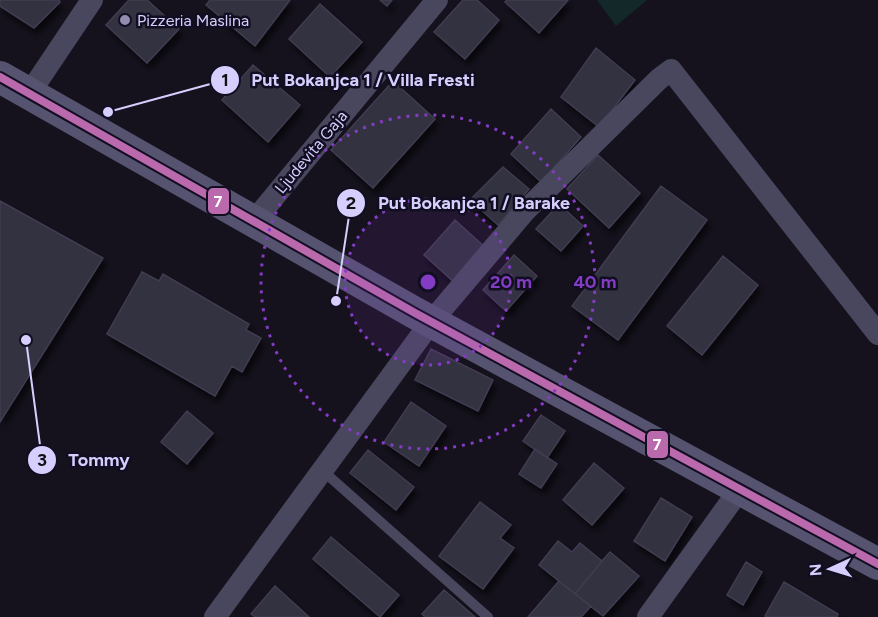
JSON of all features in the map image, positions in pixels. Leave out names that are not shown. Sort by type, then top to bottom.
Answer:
[{"type":"main road","points":[[0,77],[431,322],[878,564]]},
{"type":"street","points":[[29,94],[92,0]]},
{"type":"street","name":"Ljudevita Gaja","points":[[254,221],[437,0]]},
{"type":"street","points":[[217,616],[431,322],[525,211],[659,79],[671,70],[878,334]]},
{"type":"street","points":[[648,617],[740,489]]},
{"type":"lane","points":[[323,471],[489,617]]},
{"type":"green space","points":[[597,0],[647,0],[616,26]]},
{"type":"building","points":[[0,0],[59,0],[60,2],[34,28],[0,6]]},
{"type":"building","points":[[129,0],[147,0],[179,29],[147,63],[106,25]]},
{"type":"building","points":[[210,0],[290,0],[255,46],[206,5]]},
{"type":"building","points":[[380,0],[392,0],[387,6]]},
{"type":"building","points":[[463,0],[477,0],[499,20],[465,59],[434,32]]},
{"type":"building","points":[[507,0],[568,0],[539,33],[505,2]]},
{"type":"building","points":[[320,4],[362,42],[330,77],[289,39]]},
{"type":"building","points":[[596,48],[635,80],[599,127],[561,97]]},
{"type":"building","points":[[253,65],[300,105],[268,142],[222,100]]},
{"type":"building","points":[[393,81],[435,119],[373,188],[331,150]]},
{"type":"building","points":[[551,109],[581,137],[541,182],[511,154]]},
{"type":"building","points":[[598,155],[640,193],[609,228],[567,189]]},
{"type":"building","points":[[503,167],[529,189],[498,225],[470,200]]},
{"type":"building","points":[[661,186],[707,220],[618,340],[572,306]]},
{"type":"building","points":[[0,201],[103,258],[0,422]]},
{"type":"building","points":[[559,204],[583,226],[561,251],[536,229]]},
{"type":"building","points":[[455,220],[487,249],[456,284],[424,255]]},
{"type":"building","points":[[514,255],[537,276],[506,311],[483,290]]},
{"type":"building","points":[[723,256],[758,285],[702,355],[667,326]]},
{"type":"building","points":[[142,272],[159,281],[163,274],[249,324],[246,330],[261,338],[242,372],[232,366],[215,396],[107,334]]},
{"type":"building","points":[[431,349],[493,380],[478,411],[415,380]]},
{"type":"building","points":[[411,402],[446,426],[419,466],[384,442]]},
{"type":"building","points":[[187,411],[213,433],[187,464],[161,442]]},
{"type":"building","points":[[541,415],[565,431],[547,458],[523,441]]},
{"type":"building","points":[[535,449],[557,464],[541,488],[519,474]]},
{"type":"building","points":[[368,450],[414,487],[396,510],[350,473]]},
{"type":"building","points":[[594,463],[624,488],[592,525],[563,500]]},
{"type":"building","points":[[661,498],[692,517],[665,561],[634,541]]},
{"type":"building","points":[[480,502],[511,525],[500,538],[514,548],[483,589],[439,556]]},
{"type":"building","points":[[331,537],[399,595],[380,617],[313,559]]},
{"type":"building","points":[[558,541],[572,552],[580,543],[602,561],[575,594],[539,565]]},
{"type":"building","points":[[610,552],[639,576],[603,616],[575,594]]},
{"type":"building","points":[[746,562],[762,572],[743,605],[727,595]]},
{"type":"building","points":[[559,581],[591,606],[581,617],[528,617]]},
{"type":"building","points":[[784,582],[838,614],[837,617],[765,616]]},
{"type":"building","points":[[275,586],[309,617],[255,617],[251,614]]},
{"type":"building","points":[[444,590],[475,617],[425,617],[422,614]]},
{"type":"transit line","name":"7","points":[[0,77],[415,313],[878,564]]},
{"type":"place","name":"Pizzeria Maslina","points":[[125,20]]},
{"type":"place","name":"Put Bokanjca 1 / Villa Fresti","points":[[108,112]]},
{"type":"place","name":"Put Bokanjca 1 / Barake","points":[[336,301]]},
{"type":"place","name":"Tommy","points":[[26,340]]}]
